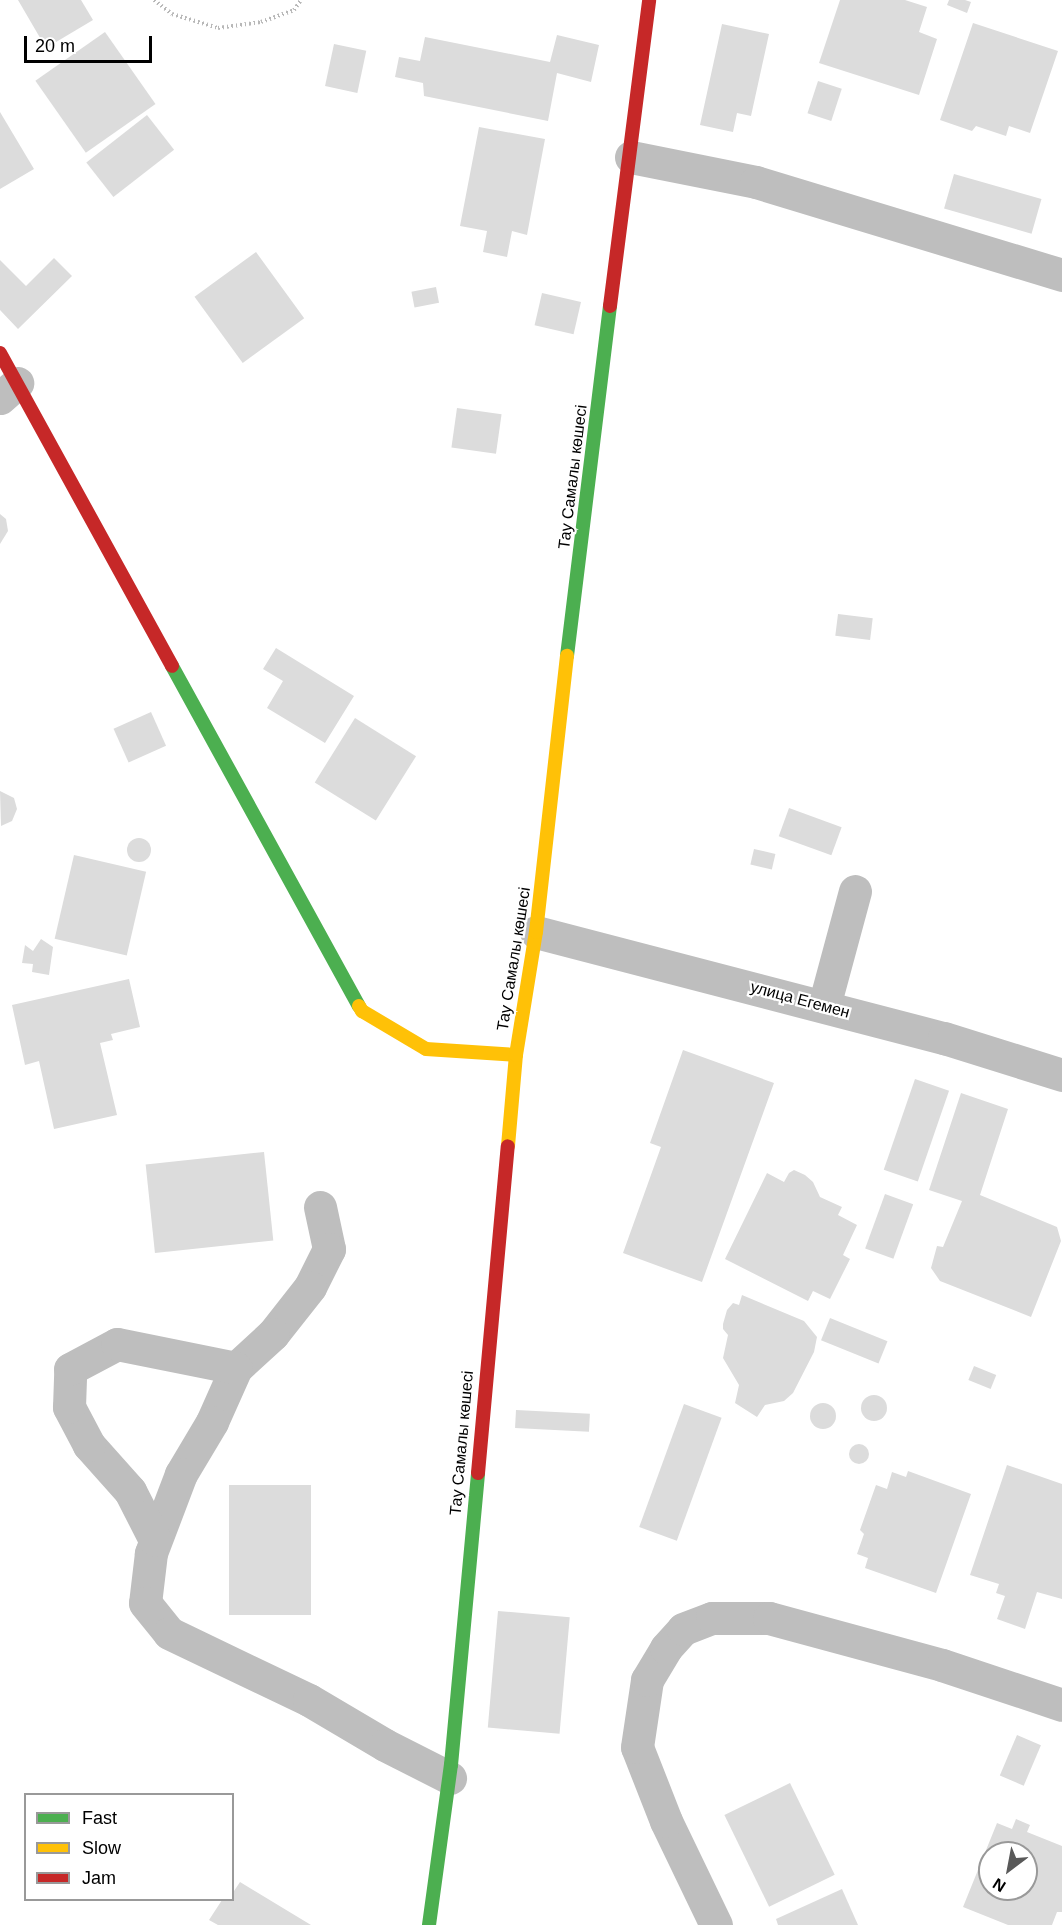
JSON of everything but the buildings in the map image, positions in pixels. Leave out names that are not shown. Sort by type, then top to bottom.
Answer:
[{"type":"street","name":"Тау Самалы көшесі","points":[[429,1925],[450,1778],[516,1055],[536,932],[579,553],[649,0]]},
{"type":"street","points":[[631,156],[756,182],[1062,275]]},
{"type":"street","points":[[0,353],[9,391],[362,1011],[426,1048],[516,1055]]},
{"type":"street","points":[[824,1006],[855,891]]},
{"type":"street","name":"улица Егемен","points":[[536,932],[944,1038],[1062,1075]]},
{"type":"street","points":[[320,1207],[329,1249],[310,1287],[273,1334],[236,1368],[212,1422],[181,1474],[151,1553],[145,1603],[170,1633],[309,1700],[385,1745],[450,1778]]},
{"type":"street","points":[[156,1540],[130,1491],[89,1445],[69,1407],[70,1369],[117,1344],[236,1368]]},
{"type":"street","points":[[716,1925],[666,1821],[637,1747],[647,1680],[666,1648],[683,1629],[712,1618],[769,1618],[942,1665],[1062,1705]]},
{"type":"path","points":[[154,0],[172,14],[218,28],[261,22],[294,10],[301,0]]},
{"type":"traffic: fast","points":[[567,656],[610,306]]},
{"type":"traffic: fast","points":[[172,666],[359,1006]]},
{"type":"traffic: fast","points":[[429,1925],[451,1765],[478,1473]]},
{"type":"traffic: slow","points":[[508,1146],[516,1055],[536,932],[567,656]]},
{"type":"traffic: slow","points":[[359,1006],[362,1011],[426,1049],[516,1055]]},
{"type":"traffic: jam","points":[[610,306],[649,0]]},
{"type":"traffic: jam","points":[[0,353],[172,666]]},
{"type":"traffic: jam","points":[[478,1473],[508,1146]]}]
